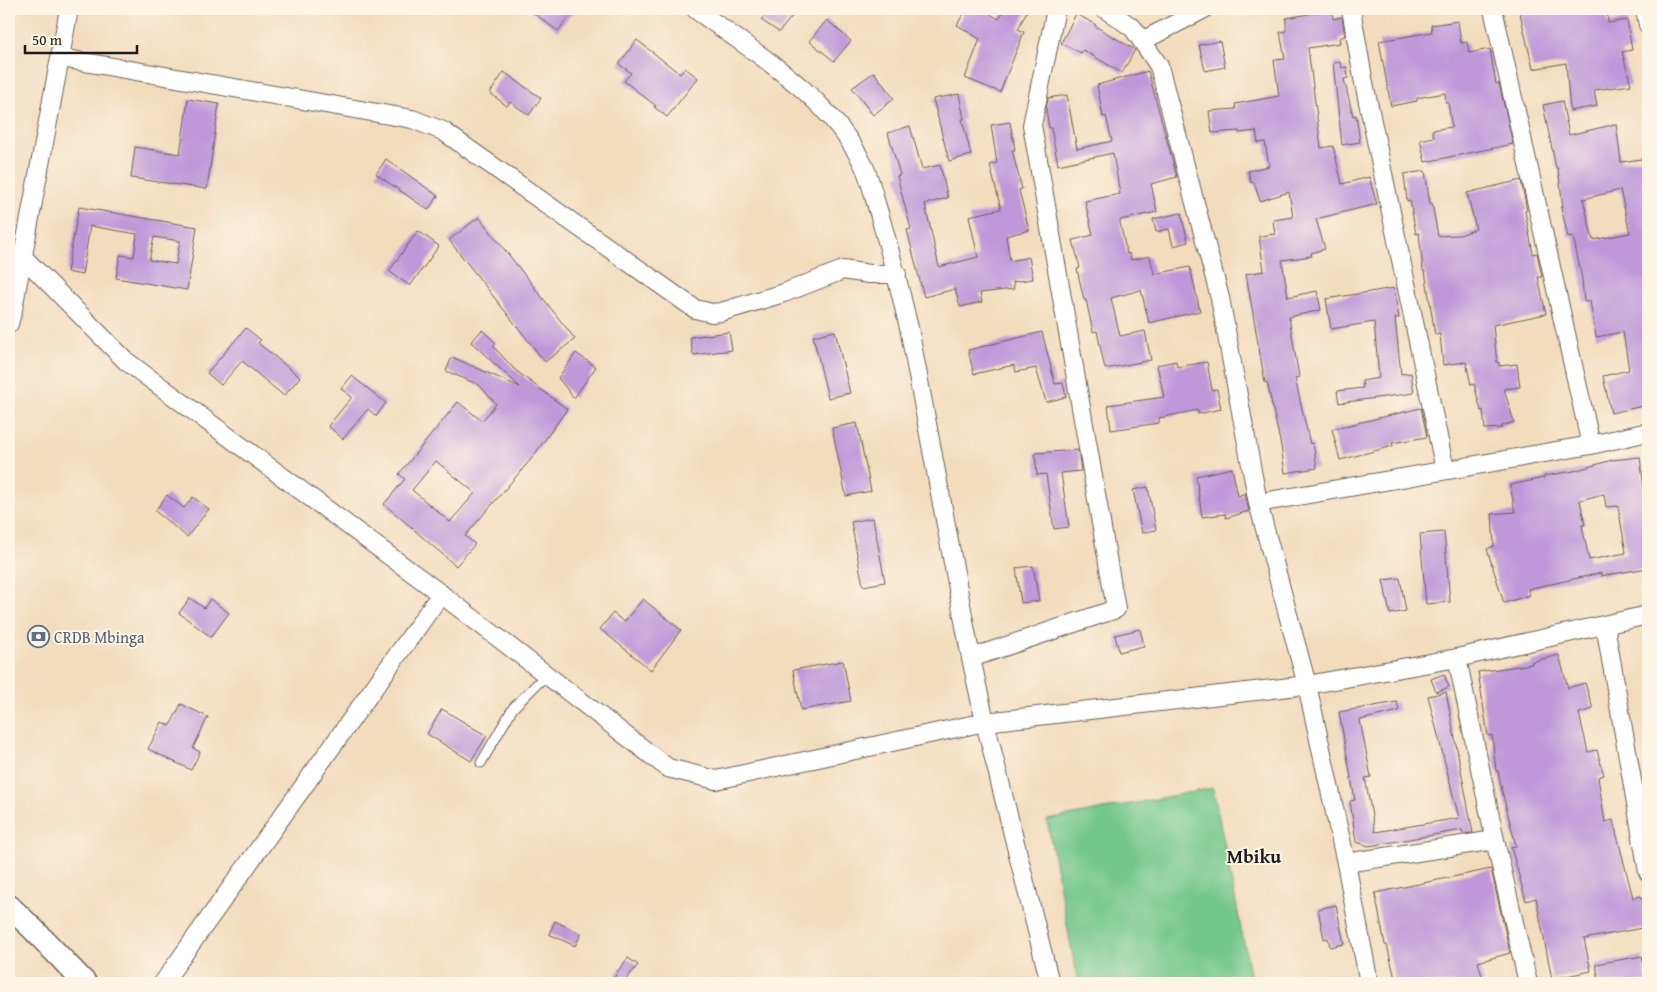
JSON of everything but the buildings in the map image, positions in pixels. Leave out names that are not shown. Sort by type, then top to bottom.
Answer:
[{"type":"street","points":[[10,313],[69,9]]},
{"type":"street","points":[[695,9],[795,83],[818,105],[845,136],[864,167],[897,274],[909,328],[971,658],[985,722],[1050,983]]},
{"type":"street","points":[[971,658],[1116,609],[1032,124],[1056,9]]},
{"type":"street","points":[[1105,9],[1133,28],[1159,66],[1220,298],[1258,502],[1307,685],[1346,863],[1369,983]]},
{"type":"street","points":[[1142,41],[1204,9]]},
{"type":"street","points":[[1350,9],[1445,470]]},
{"type":"street","points":[[1493,9],[1591,445]]},
{"type":"street","points":[[1645,9],[1648,25]]},
{"type":"street","points":[[61,58],[423,122],[443,131],[695,309],[721,312],[784,293],[843,270],[869,274],[897,274]]},
{"type":"street","points":[[22,256],[126,361],[441,594],[668,768],[716,780],[985,722],[1307,685],[1457,658],[1648,615]]},
{"type":"street","points":[[1258,502],[1591,445],[1648,432]]},
{"type":"street","points":[[163,983],[441,594]]},
{"type":"street","points":[[1605,625],[1648,872]]},
{"type":"street","points":[[1457,658],[1495,840],[1528,983]]},
{"type":"street","points":[[1346,863],[1495,840]]},
{"type":"street","points":[[9,906],[85,983]]},
{"type":"lane","points":[[481,763],[513,708],[546,675]]},
{"type":"green space","points":[[1213,788],[1252,983],[1078,983],[1047,820]]},
{"type":"place","name":"CRDB Mbinga","points":[[38,637]]},
{"type":"district","name":"Mbiku","points":[[1254,856]]}]
